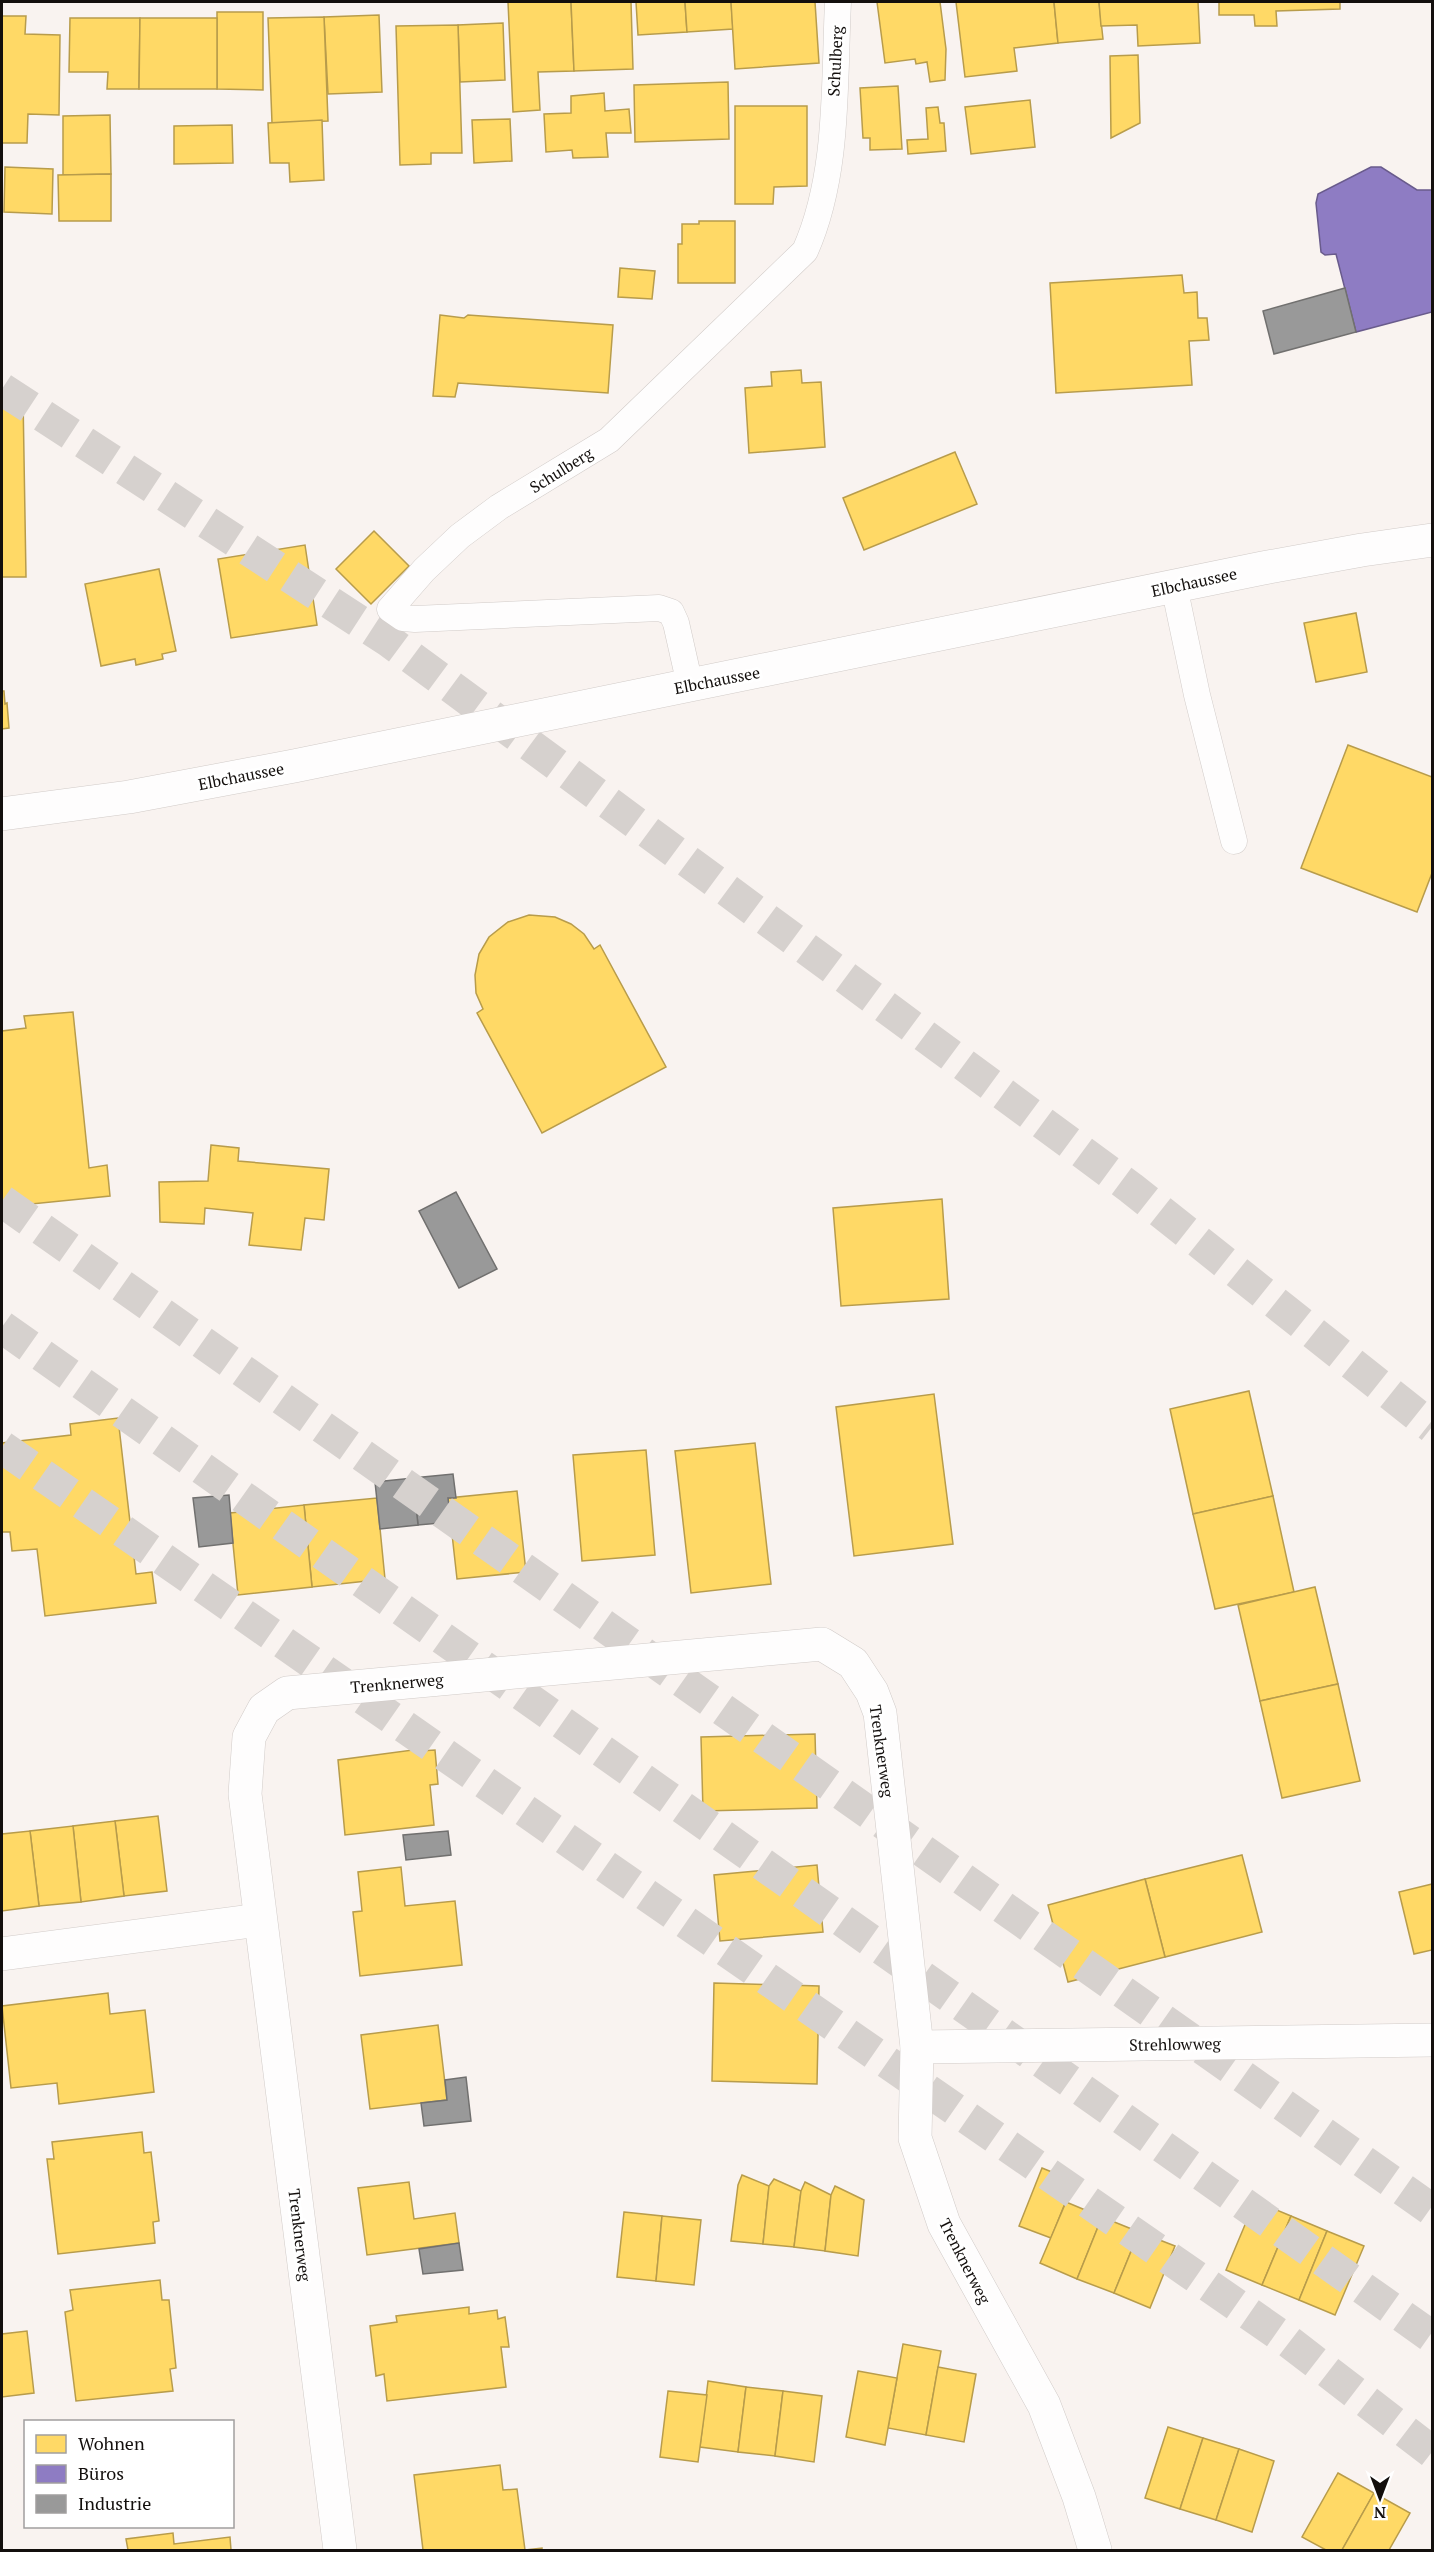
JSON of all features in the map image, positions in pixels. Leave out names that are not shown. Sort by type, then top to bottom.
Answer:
[{"type":"street","name":"Elbchaussee","points":[[2,814],[129,797],[283,768],[1174,586],[1362,550],[1432,540]]},
{"type":"street","name":"Trenknerweg","points":[[340,2550],[259,1920],[245,1794],[249,1737],[264,1709],[287,1693],[822,1644],[853,1663],[872,1692],[880,1713],[917,2047],[915,2138],[944,2224],[1044,2405],[1079,2497],[1095,2550]]},
{"type":"street","points":[[2,1954],[259,1920]]},
{"type":"street","name":"Strehlowweg","points":[[917,2047],[1432,2040]]},
{"type":"lane","name":"Schulberg","points":[[690,685],[676,623],[671,612],[659,608],[415,619],[403,618],[390,609],[424,570],[460,536],[499,507],[609,440],[805,251],[817,220],[831,137],[838,2]]},
{"type":"lane","points":[[1174,586],[1197,695],[1234,841]]},
{"type":"building: Wohnen","points":[[508,2],[571,2],[574,71],[538,72],[540,110],[513,112]]},
{"type":"building: Wohnen","points":[[571,2],[631,2],[633,69],[574,71]]},
{"type":"building: Wohnen","points":[[636,2],[685,2],[687,32],[638,35]]},
{"type":"building: Wohnen","points":[[685,2],[731,2],[733,29],[687,32]]},
{"type":"building: Wohnen","points":[[731,2],[815,2],[819,63],[735,69]]},
{"type":"building: Wohnen","points":[[877,2],[940,2],[946,49],[945,80],[930,82],[927,62],[916,64],[915,59],[885,63]]},
{"type":"building: Wohnen","points":[[956,2],[1054,2],[1058,43],[1014,48],[1017,71],[965,77]]},
{"type":"building: Wohnen","points":[[1054,2],[1099,2],[1103,39],[1058,43]]},
{"type":"building: Wohnen","points":[[1099,2],[1198,2],[1200,43],[1138,46],[1137,25],[1101,26]]},
{"type":"building: Wohnen","points":[[1219,2],[1340,2],[1340,9],[1276,11],[1277,26],[1255,26],[1254,15],[1219,15]]},
{"type":"building: Wohnen","points":[[217,12],[263,12],[263,90],[217,89]]},
{"type":"building: Wohnen","points":[[379,15],[382,92],[328,94],[324,17]]},
{"type":"building: Wohnen","points":[[2,16],[26,16],[25,34],[60,35],[59,115],[28,114],[27,143],[2,143]]},
{"type":"building: Wohnen","points":[[324,17],[328,121],[272,123],[268,18]]},
{"type":"building: Wohnen","points":[[70,18],[140,18],[139,89],[107,89],[108,72],[69,72]]},
{"type":"building: Wohnen","points":[[140,18],[217,18],[217,89],[139,89]]},
{"type":"building: Wohnen","points":[[503,23],[505,80],[460,82],[458,25]]},
{"type":"building: Wohnen","points":[[458,25],[462,153],[431,153],[431,164],[400,165],[396,26]]},
{"type":"building: Wohnen","points":[[1138,55],[1140,123],[1111,138],[1110,56]]},
{"type":"building: Wohnen","points":[[728,82],[729,139],[635,142],[634,85]]},
{"type":"building: Wohnen","points":[[898,86],[902,149],[870,150],[870,138],[863,138],[860,88]]},
{"type":"building: Wohnen","points":[[604,93],[605,111],[629,109],[631,133],[606,133],[608,157],[573,158],[572,150],[546,152],[544,114],[571,113],[571,96]]},
{"type":"building: Wohnen","points":[[1030,100],[1035,147],[971,154],[965,107]]},
{"type":"building: Wohnen","points":[[735,106],[807,106],[807,186],[774,187],[773,204],[735,204]]},
{"type":"building: Wohnen","points":[[938,107],[940,123],[944,123],[946,151],[908,154],[907,140],[928,139],[926,108]]},
{"type":"building: Wohnen","points":[[110,115],[111,174],[63,175],[63,116]]},
{"type":"building: Wohnen","points":[[510,119],[512,161],[474,163],[472,120]]},
{"type":"building: Wohnen","points":[[322,120],[324,180],[290,182],[289,163],[270,163],[268,123]]},
{"type":"building: Wohnen","points":[[232,125],[233,163],[174,164],[174,126]]},
{"type":"building: Wohnen","points":[[5,167],[53,169],[52,214],[4,212]]},
{"type":"building: Wohnen","points":[[111,174],[111,221],[59,221],[58,175]]},
{"type":"building: Wohnen","points":[[699,221],[735,221],[735,283],[678,283],[678,244],[682,244],[682,224],[699,224]]},
{"type":"building: Wohnen","points":[[620,268],[655,271],[652,299],[618,297]]},
{"type":"building: Wohnen","points":[[1182,275],[1184,293],[1197,292],[1198,318],[1207,318],[1209,340],[1189,341],[1192,385],[1056,393],[1050,283]]},
{"type":"building: Wohnen","points":[[440,315],[613,325],[608,393],[458,383],[455,397],[433,396]]},
{"type":"building: Wohnen","points":[[801,370],[802,383],[821,382],[825,447],[749,453],[745,388],[772,386],[771,372]]},
{"type":"building: Wohnen","points":[[2,397],[23,397],[26,577],[2,577]]},
{"type":"building: Wohnen","points":[[955,452],[977,504],[864,550],[843,498]]},
{"type":"building: Wohnen","points":[[374,531],[409,566],[371,604],[336,569]]},
{"type":"building: Wohnen","points":[[305,545],[317,625],[231,638],[218,559]]},
{"type":"building: Wohnen","points":[[159,569],[176,651],[162,654],[163,659],[136,665],[135,659],[101,666],[85,584]]},
{"type":"building: Wohnen","points":[[1356,613],[1367,672],[1316,682],[1304,623]]},
{"type":"building: Wohnen","points":[[2,691],[4,691],[5,704],[7,703],[9,728],[2,729]]},
{"type":"building: Wohnen","points":[[1348,745],[1432,777],[1432,873],[1417,912],[1301,868]]},
{"type":"building: Wohnen","points":[[529,915],[555,917],[571,924],[584,934],[594,949],[600,945],[666,1067],[542,1133],[477,1013],[483,1009],[476,993],[475,975],[479,954],[489,937],[508,922]]},
{"type":"building: Wohnen","points":[[73,1012],[89,1168],[107,1165],[110,1196],[2,1207],[2,1031],[26,1028],[24,1016]]},
{"type":"building: Wohnen","points":[[211,1145],[239,1148],[238,1161],[329,1169],[324,1220],[305,1218],[301,1250],[249,1245],[253,1213],[205,1208],[204,1224],[160,1222],[159,1182],[208,1181]]},
{"type":"building: Wohnen","points":[[942,1199],[949,1299],[841,1306],[833,1208]]},
{"type":"building: Wohnen","points":[[1249,1391],[1273,1496],[1193,1514],[1170,1409]]},
{"type":"building: Wohnen","points":[[934,1394],[953,1544],[854,1556],[836,1407]]},
{"type":"building: Wohnen","points":[[118,1418],[136,1574],[152,1572],[156,1603],[45,1616],[37,1549],[12,1551],[10,1532],[2,1532],[2,1443],[71,1435],[70,1424]]},
{"type":"building: Wohnen","points":[[755,1443],[771,1584],[691,1593],[675,1451]]},
{"type":"building: Wohnen","points":[[646,1450],[655,1555],[582,1561],[573,1455]]},
{"type":"building: Wohnen","points":[[517,1491],[526,1572],[457,1579],[448,1498]]},
{"type":"building: Wohnen","points":[[1273,1496],[1294,1592],[1215,1609],[1193,1514]]},
{"type":"building: Wohnen","points":[[377,1498],[385,1579],[312,1587],[304,1505]]},
{"type":"building: Wohnen","points":[[304,1505],[312,1587],[238,1595],[230,1513]]},
{"type":"building: Wohnen","points":[[1315,1587],[1338,1684],[1260,1701],[1238,1605]]},
{"type":"building: Wohnen","points":[[1338,1684],[1360,1781],[1282,1798],[1260,1701]]},
{"type":"building: Wohnen","points":[[815,1734],[817,1808],[703,1811],[701,1737]]},
{"type":"building: Wohnen","points":[[420,1749],[420,1751],[435,1750],[438,1784],[430,1785],[434,1825],[345,1835],[338,1760]]},
{"type":"building: Wohnen","points":[[158,1816],[167,1891],[124,1896],[115,1821]]},
{"type":"building: Wohnen","points":[[115,1821],[124,1896],[81,1902],[73,1826]]},
{"type":"building: Wohnen","points":[[73,1826],[81,1902],[39,1906],[30,1831]]},
{"type":"building: Wohnen","points":[[30,1831],[39,1906],[2,1911],[2,1834]]},
{"type":"building: Wohnen","points":[[1242,1855],[1262,1932],[1165,1957],[1145,1879]]},
{"type":"building: Wohnen","points":[[817,1865],[823,1932],[720,1941],[714,1875]]},
{"type":"building: Wohnen","points":[[401,1867],[405,1906],[455,1901],[462,1965],[360,1976],[353,1912],[362,1911],[358,1872]]},
{"type":"building: Wohnen","points":[[1145,1879],[1165,1957],[1068,1982],[1048,1905]]},
{"type":"building: Wohnen","points":[[1432,1884],[1432,1950],[1414,1954],[1399,1892]]},
{"type":"building: Wohnen","points":[[714,1983],[819,1986],[817,2084],[712,2081]]},
{"type":"building: Wohnen","points":[[108,1993],[110,2014],[145,2010],[154,2092],[59,2104],[57,2083],[11,2088],[2,2006]]},
{"type":"building: Wohnen","points":[[438,2025],[447,2100],[370,2109],[361,2035]]},
{"type":"building: Wohnen","points":[[142,2132],[144,2153],[151,2152],[159,2221],[153,2222],[155,2243],[58,2254],[47,2159],[54,2159],[52,2142]]},
{"type":"building: Wohnen","points":[[1042,2168],[1074,2181],[1051,2238],[1019,2226]]},
{"type":"building: Wohnen","points":[[742,2175],[769,2186],[763,2244],[731,2241],[738,2185]]},
{"type":"building: Wohnen","points":[[774,2179],[801,2191],[794,2247],[763,2244],[769,2186]]},
{"type":"building: Wohnen","points":[[409,2182],[414,2219],[455,2213],[459,2243],[367,2255],[358,2188]]},
{"type":"building: Wohnen","points":[[805,2182],[831,2195],[825,2251],[794,2247],[801,2191]]},
{"type":"building: Wohnen","points":[[835,2186],[864,2200],[858,2256],[825,2251],[831,2195]]},
{"type":"building: Wohnen","points":[[1255,2201],[1291,2216],[1262,2285],[1226,2270]]},
{"type":"building: Wohnen","points":[[1066,2202],[1102,2217],[1077,2279],[1040,2263]]},
{"type":"building: Wohnen","points":[[624,2212],[662,2216],[656,2281],[617,2277]]},
{"type":"building: Wohnen","points":[[662,2216],[701,2220],[694,2285],[656,2281]]},
{"type":"building: Wohnen","points":[[1291,2216],[1327,2231],[1299,2300],[1262,2285]]},
{"type":"building: Wohnen","points":[[1102,2217],[1139,2232],[1114,2293],[1077,2279]]},
{"type":"building: Wohnen","points":[[1327,2231],[1364,2246],[1335,2315],[1299,2300]]},
{"type":"building: Wohnen","points":[[1139,2232],[1175,2246],[1150,2308],[1114,2293]]},
{"type":"building: Wohnen","points":[[160,2280],[162,2300],[169,2300],[176,2368],[170,2369],[173,2391],[76,2401],[65,2312],[73,2310],[70,2290]]},
{"type":"building: Wohnen","points":[[469,2307],[469,2314],[497,2310],[498,2319],[505,2317],[509,2347],[501,2347],[506,2387],[387,2401],[384,2374],[376,2376],[370,2326],[397,2322],[396,2316]]},
{"type":"building: Wohnen","points":[[27,2331],[34,2393],[2,2397],[2,2334]]},
{"type":"building: Wohnen","points":[[903,2344],[941,2351],[926,2435],[888,2428]]},
{"type":"building: Wohnen","points":[[938,2367],[976,2374],[964,2442],[926,2435]]},
{"type":"building: Wohnen","points":[[858,2371],[897,2378],[885,2445],[846,2437]]},
{"type":"building: Wohnen","points":[[708,2381],[746,2387],[738,2452],[700,2447]]},
{"type":"building: Wohnen","points":[[746,2387],[783,2391],[775,2456],[738,2452]]},
{"type":"building: Wohnen","points":[[668,2391],[707,2395],[698,2462],[660,2457]]},
{"type":"building: Wohnen","points":[[783,2391],[822,2396],[814,2462],[775,2456]]},
{"type":"building: Wohnen","points":[[1168,2427],[1203,2438],[1180,2509],[1145,2498]]},
{"type":"building: Wohnen","points":[[1203,2438],[1239,2449],[1216,2520],[1180,2509]]},
{"type":"building: Wohnen","points":[[1239,2449],[1274,2461],[1252,2532],[1216,2520]]},
{"type":"building: Wohnen","points":[[500,2465],[503,2490],[517,2489],[525,2550],[423,2550],[414,2475]]},
{"type":"building: Wohnen","points":[[1338,2473],[1374,2493],[1342,2550],[1326,2550],[1302,2537]]},
{"type":"building: Wohnen","points":[[1374,2493],[1410,2513],[1389,2550],[1342,2550]]},
{"type":"building: Wohnen","points":[[173,2533],[174,2544],[230,2537],[231,2550],[128,2550],[126,2539]]},
{"type":"building: Büros","points":[[1371,167],[1381,167],[1417,190],[1432,190],[1432,312],[1356,332],[1336,254],[1325,255],[1321,252],[1316,203],[1318,194]]},
{"type":"building: Industrie","points":[[1345,288],[1356,332],[1274,354],[1263,311]]},
{"type":"building: Industrie","points":[[456,1192],[497,1269],[459,1288],[419,1211]]},
{"type":"building: Industrie","points":[[453,1474],[456,1498],[448,1498],[451,1522],[418,1525],[413,1478]]},
{"type":"building: Industrie","points":[[413,1478],[418,1525],[380,1529],[375,1482]]},
{"type":"building: Industrie","points":[[229,1495],[233,1543],[199,1547],[193,1498]]},
{"type":"building: Industrie","points":[[448,1831],[451,1855],[406,1860],[403,1835]]},
{"type":"building: Industrie","points":[[466,2077],[471,2121],[424,2126],[421,2103],[447,2100],[445,2080]]},
{"type":"building: Industrie","points":[[459,2243],[463,2270],[423,2274],[419,2249]]},
{"type":"tunnel","points":[[2,389],[389,641],[1131,1188],[1432,1427]]},
{"type":"tunnel","points":[[2,1201],[1432,2210]]},
{"type":"tunnel","points":[[2,1327],[1432,2337]]},
{"type":"tunnel","points":[[2,1447],[1284,2338],[1432,2452]]}]
